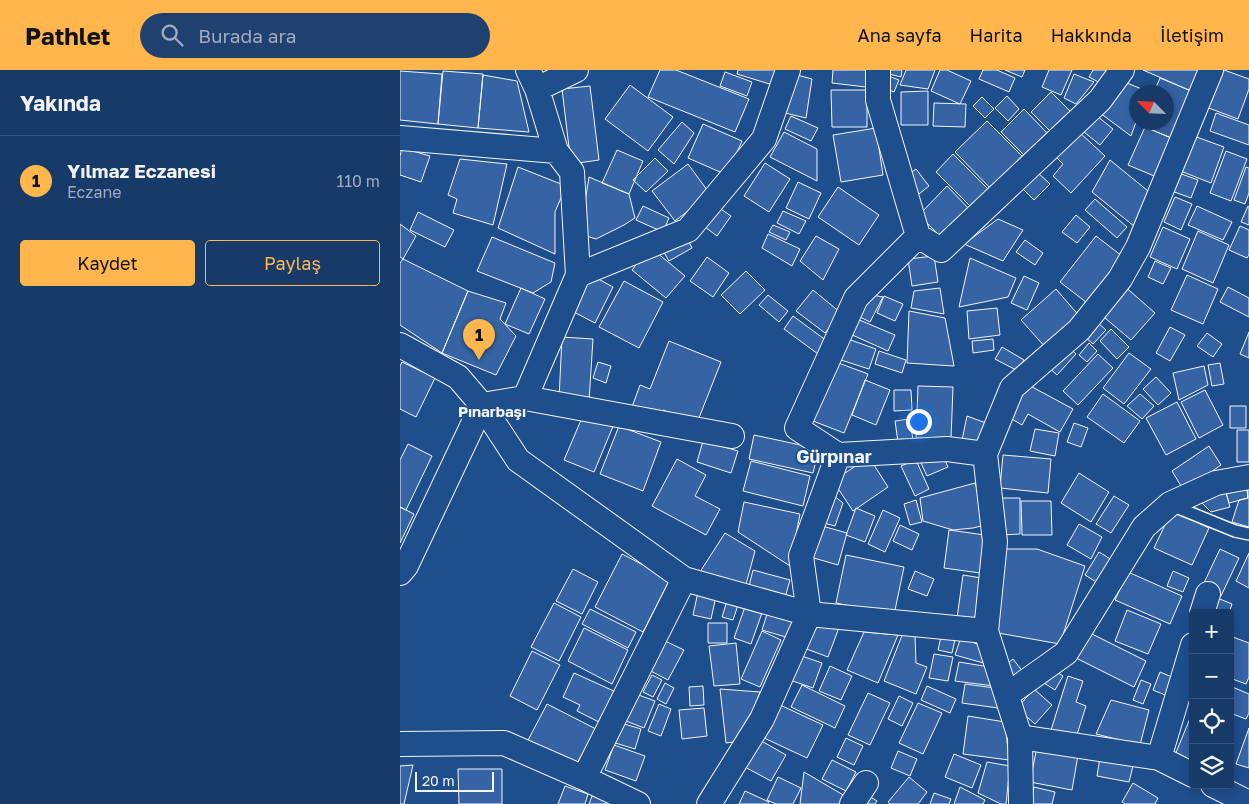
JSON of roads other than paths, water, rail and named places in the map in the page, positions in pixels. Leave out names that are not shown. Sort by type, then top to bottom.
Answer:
[{"type":"street","points":[[525,398],[578,275],[572,172],[556,150],[533,79],[576,70]]},
{"type":"street","points":[[578,275],[688,230],[764,139],[788,70]]},
{"type":"street","points":[[878,70],[878,100],[918,236],[941,250],[1100,100],[1122,70]]},
{"type":"street","points":[[1021,804],[1020,737],[986,631],[994,542],[985,454],[1012,388],[1079,330],[1120,279],[1138,247],[1211,70]]},
{"type":"street","points":[[400,138],[556,150]]},
{"type":"street","points":[[918,236],[856,298],[797,428],[838,455],[947,449],[985,454]]},
{"type":"street","points":[[400,345],[458,377],[482,405],[518,460],[684,580],[809,614],[986,631]]},
{"type":"street","points":[[482,405],[525,398],[732,436]]},
{"type":"street","points":[[400,573],[406,566],[482,405]]},
{"type":"street","points":[[709,804],[762,719],[809,614],[801,556],[838,455]]},
{"type":"street","points":[[1007,695],[1066,653],[1144,527],[1170,504],[1216,483],[1249,477]]},
{"type":"street","points":[[584,778],[684,580]]},
{"type":"street","points":[[1160,758],[1190,654]]},
{"type":"street","points":[[1020,737],[1160,758],[1189,773]]},
{"type":"street","points":[[400,744],[504,744],[584,778],[638,804]]},
{"type":"street","points":[[852,804],[866,783]]},
{"type":"street","points":[[1221,789],[1249,803]]},
{"type":"lane","points":[[1170,504],[1235,531],[1249,534]]},
{"type":"place","name":"Yılmaz Eczanesi","points":[[479,360]]},
{"type":"district","name":"Pınarbaşı","points":[[492,411]]},
{"type":"district","name":"Gürpınar","points":[[834,456]]}]
